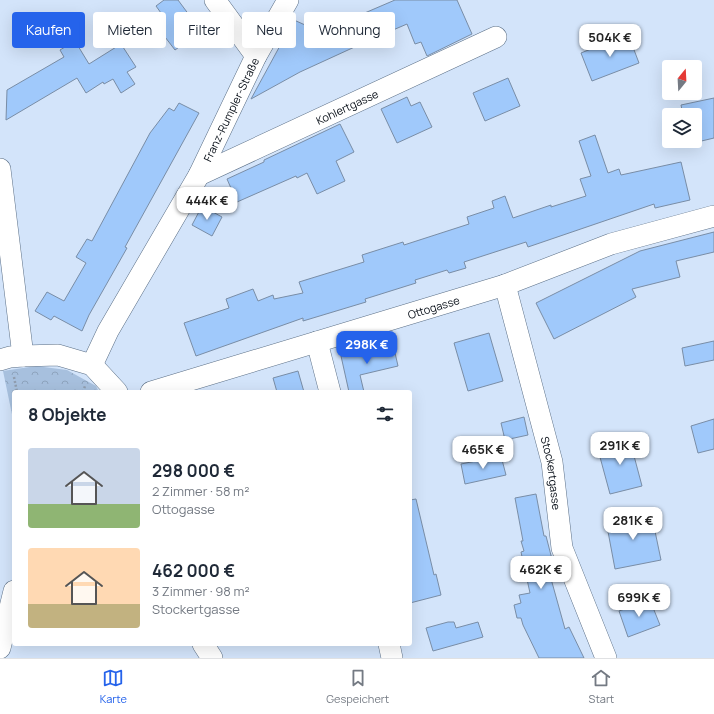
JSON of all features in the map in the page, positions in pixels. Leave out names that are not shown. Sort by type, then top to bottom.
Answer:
[{"type":"street","points":[[215,0],[256,56]]},
{"type":"street","name":"Franz-Rumpler-Straße","points":[[92,365],[108,332],[198,175],[256,56],[288,0]]},
{"type":"street","name":"Kohlertgasse","points":[[198,175],[496,37]]},
{"type":"street","points":[[0,169],[8,354],[58,355],[92,365],[114,390]]},
{"type":"street","name":"Ottogasse","points":[[159,390],[505,285],[611,244],[714,216]]},
{"type":"street","name":"Stockertgasse","points":[[505,285],[552,462],[562,548],[606,658]]},
{"type":"street","points":[[317,342],[329,390]]},
{"type":"street","points":[[0,648],[12,600]]},
{"type":"street","points":[[204,646],[212,658]]},
{"type":"street","points":[[389,646],[392,658]]},
{"type":"green space","points":[[36,366],[67,370],[96,386],[98,390],[12,390],[12,414],[3,371]]},
{"type":"building","points":[[164,0],[178,0],[187,12],[174,12],[174,48],[178,48],[175,50],[166,38],[166,12],[160,12],[156,6]]},
{"type":"building","points":[[395,0],[457,0],[472,34],[427,56],[421,42],[415,44],[407,24],[395,29],[395,12],[367,12]]},
{"type":"building","points":[[296,21],[304,25],[304,48],[352,48],[300,72],[251,99],[279,48],[296,48]]},
{"type":"building","points":[[628,34],[639,63],[592,81],[581,53]]},
{"type":"building","points":[[63,48],[79,48],[89,64],[115,48],[124,48],[136,67],[127,72],[135,84],[121,93],[113,79],[104,84],[103,82],[86,93],[77,78],[6,120],[7,90],[64,57],[60,50]]},
{"type":"building","points":[[508,78],[520,106],[485,121],[473,93]]},
{"type":"building","points":[[407,97],[411,106],[420,102],[432,127],[397,143],[381,109]]},
{"type":"building","points":[[714,98],[714,138],[702,141],[702,108],[682,108],[681,105]]},
{"type":"building","points":[[179,103],[199,113],[125,247],[127,248],[89,315],[82,331],[54,316],[51,320],[35,311],[47,292],[64,301],[86,263],[76,257],[87,239],[92,241],[150,133],[169,108],[174,111]]},
{"type":"building","points":[[340,124],[354,152],[336,161],[345,181],[317,194],[307,173],[297,178],[296,176],[237,202],[227,179]]},
{"type":"building","points":[[595,135],[608,173],[619,169],[621,175],[681,162],[690,200],[655,208],[654,204],[528,247],[526,242],[464,262],[466,268],[449,273],[447,270],[415,280],[416,283],[365,299],[366,302],[303,321],[303,318],[196,356],[184,323],[229,308],[226,299],[253,289],[258,301],[273,295],[274,299],[303,293],[299,282],[364,262],[362,255],[403,242],[404,245],[469,224],[467,217],[494,208],[492,201],[505,196],[513,218],[551,205],[551,207],[586,196],[580,179],[591,176],[579,141]]},
{"type":"building","points":[[202,206],[222,217],[212,236],[192,225]]},
{"type":"building","points":[[714,232],[714,252],[676,261],[680,277],[632,289],[636,297],[554,339],[536,303],[640,251]]},
{"type":"building","points":[[489,333],[503,381],[468,391],[454,343]]},
{"type":"building","points":[[714,341],[714,360],[685,366],[682,348]]},
{"type":"building","points":[[393,344],[398,366],[360,375],[364,390],[349,390],[341,356]]},
{"type":"building","points":[[298,371],[303,390],[276,390],[273,378]]},
{"type":"building","points":[[524,417],[528,435],[505,440],[501,423]]},
{"type":"building","points":[[714,419],[714,449],[698,453],[691,426]]},
{"type":"building","points":[[629,437],[642,486],[610,494],[597,446]]},
{"type":"building","points":[[501,456],[506,475],[465,484],[461,464]]},
{"type":"building","points":[[536,494],[544,536],[546,536],[554,567],[548,568],[565,629],[569,627],[584,658],[539,658],[521,618],[517,618],[514,605],[521,603],[519,595],[530,593],[521,552],[524,551],[521,541],[523,541],[515,498]]},
{"type":"building","points":[[416,499],[434,575],[436,574],[441,595],[412,602],[412,500]]},
{"type":"building","points":[[651,512],[661,560],[615,569],[606,521]]},
{"type":"building","points":[[650,600],[660,625],[628,637],[619,611]]},
{"type":"building","points":[[448,622],[454,622],[456,628],[478,622],[483,637],[433,651],[426,628]]}]
